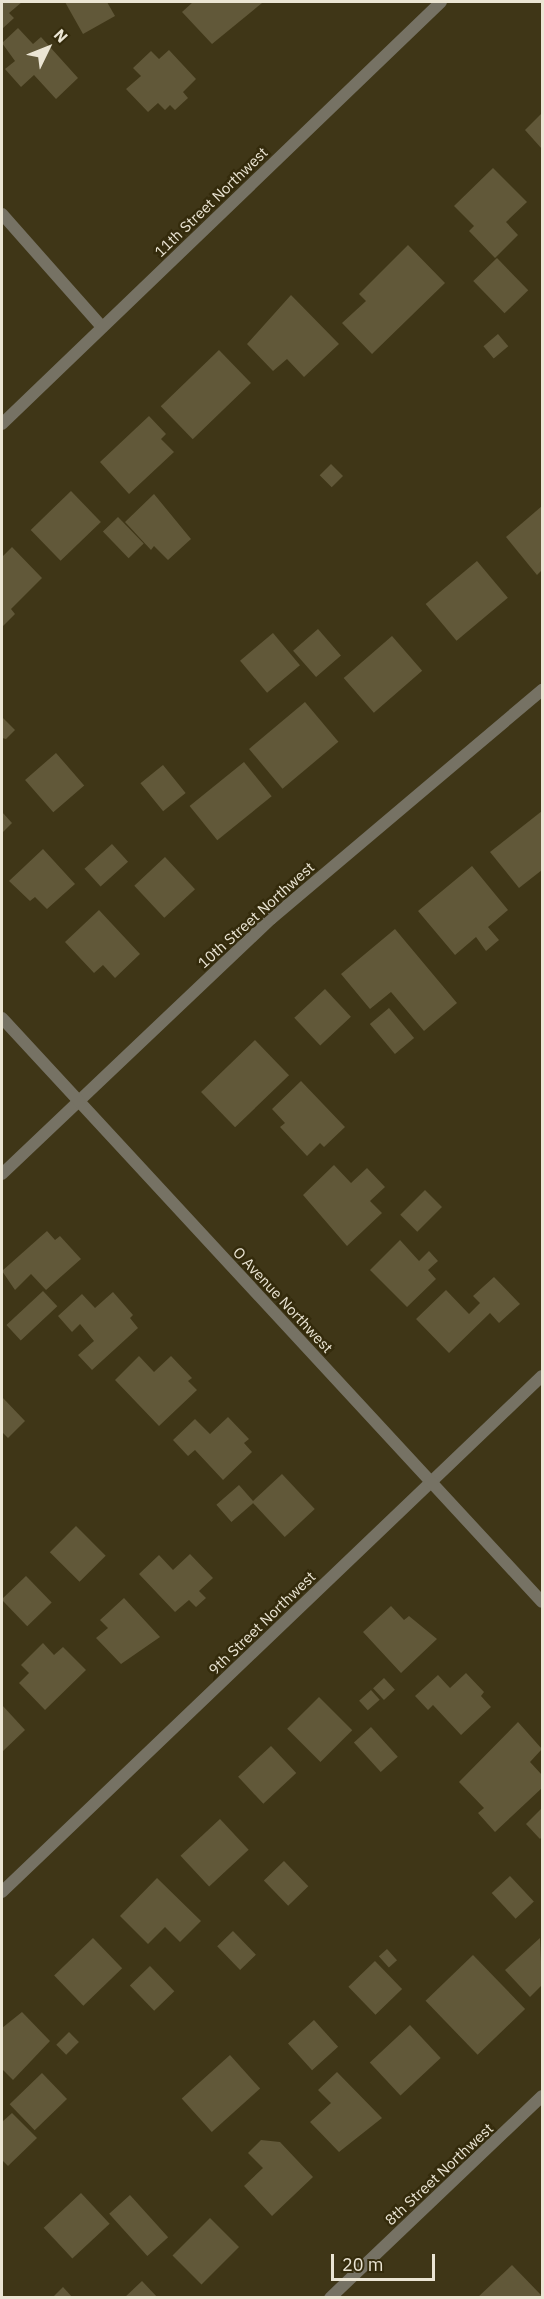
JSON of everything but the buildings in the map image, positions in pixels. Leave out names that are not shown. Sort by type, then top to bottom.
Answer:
[{"type":"street","name":"11th Street Northwest","points":[[2,424],[441,2]]},
{"type":"street","points":[[2,214],[102,327]]},
{"type":"street","name":"10th Street Northwest","points":[[2,1174],[271,918],[543,690]]},
{"type":"street","name":"O Avenue Northwest","points":[[2,1018],[543,1602]]},
{"type":"street","name":"9th Street Northwest","points":[[2,1892],[543,1376]]},
{"type":"street","name":"8th Street Northwest","points":[[330,2298],[543,2096]]}]
